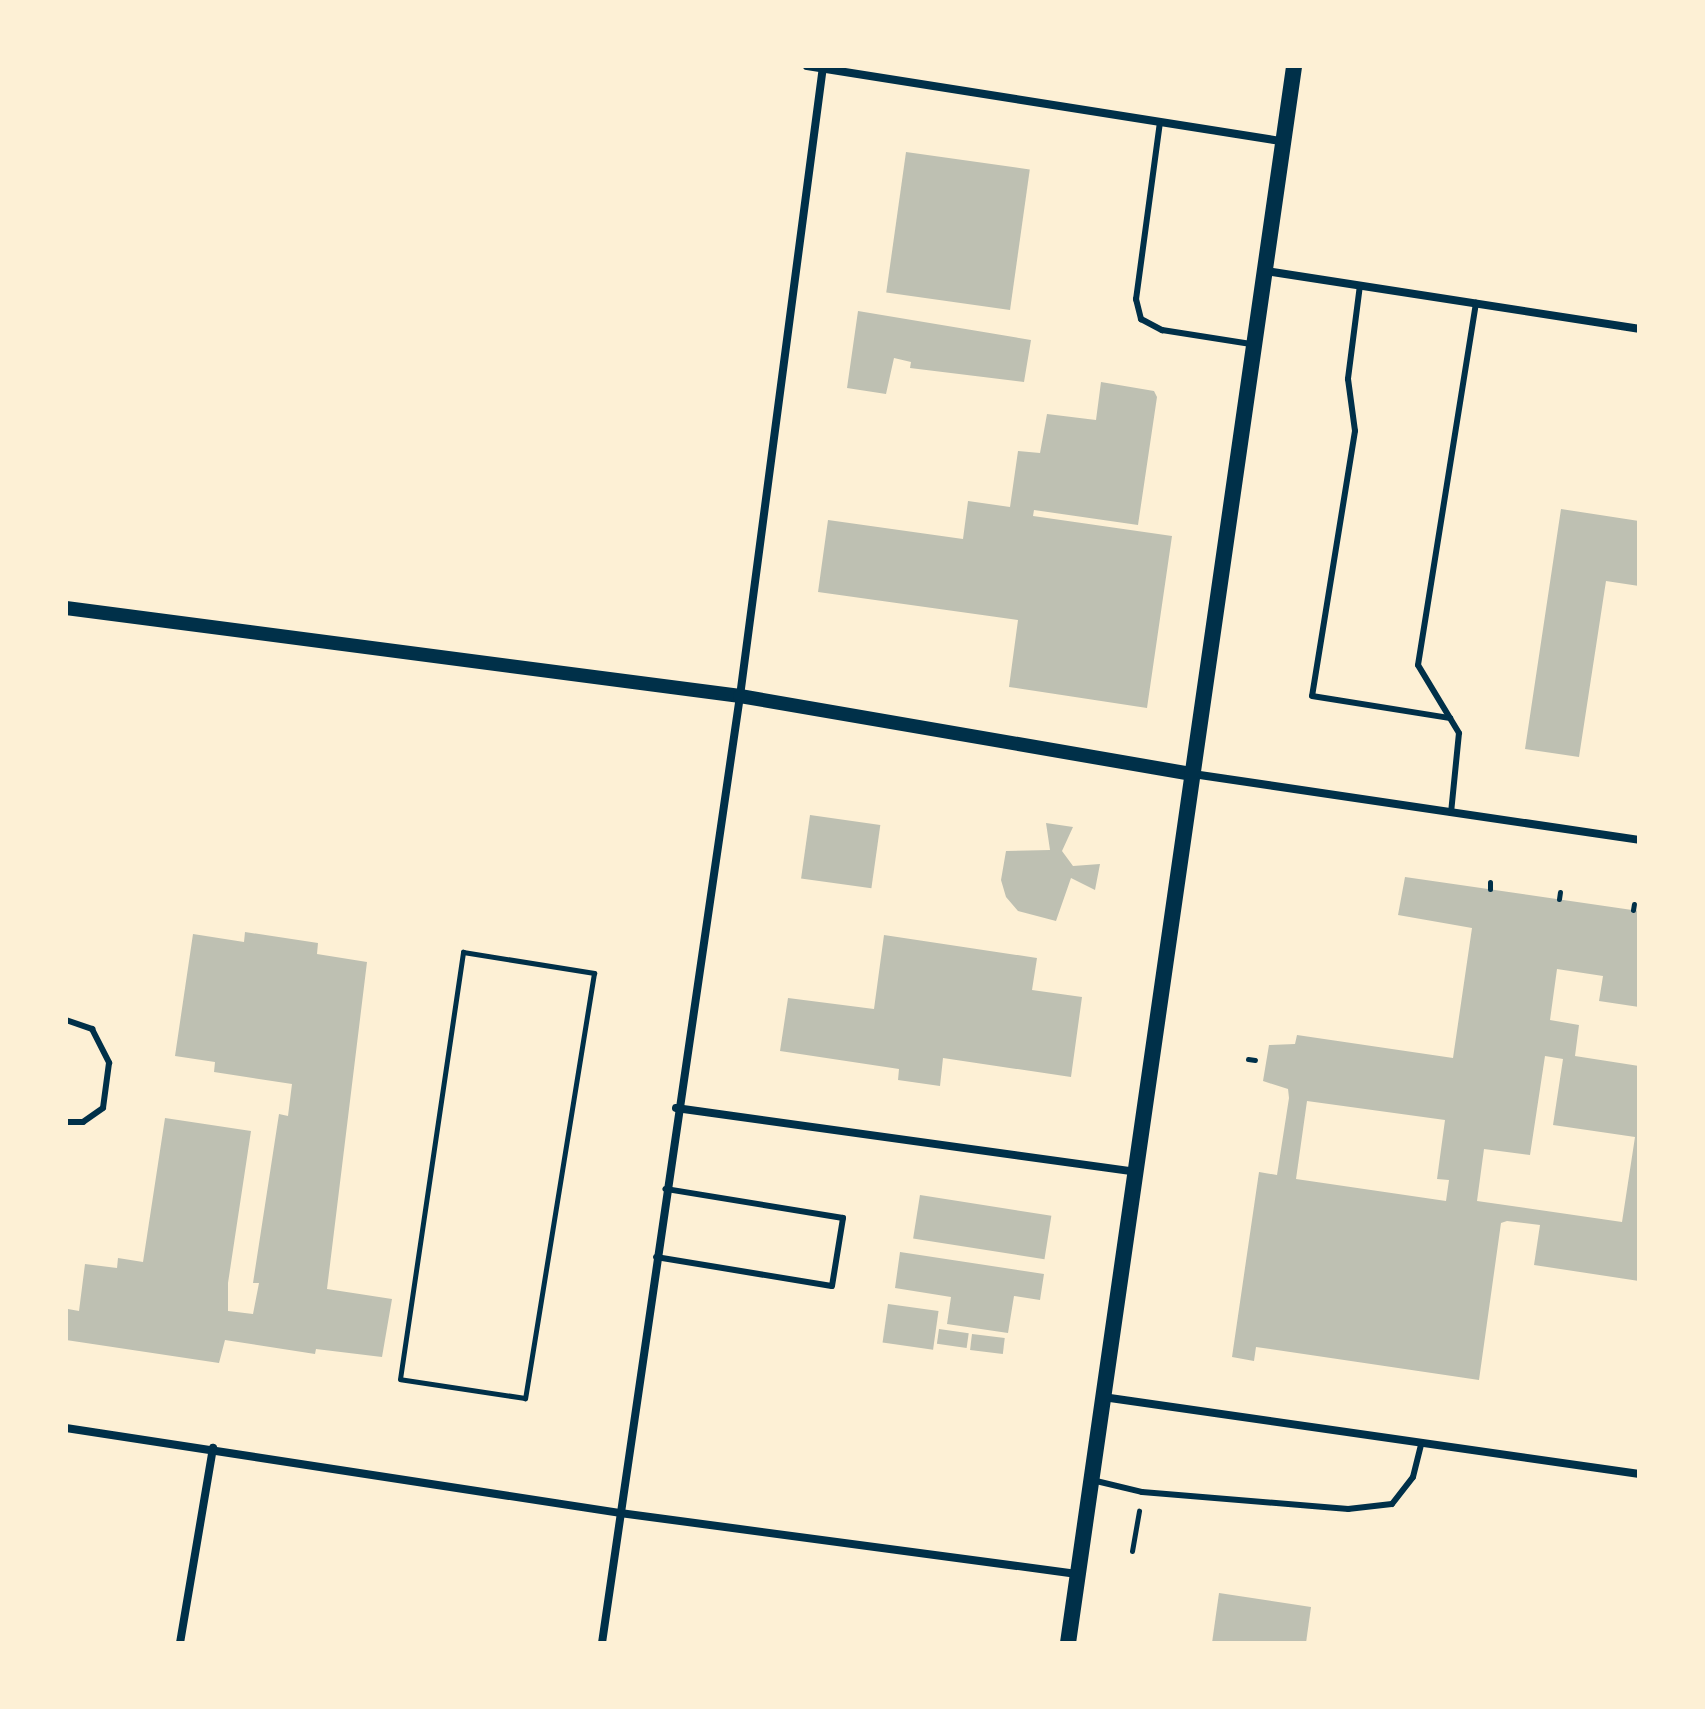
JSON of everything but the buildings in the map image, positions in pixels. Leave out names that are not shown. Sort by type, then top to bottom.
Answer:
[{"type":"main road","points":[[1068,1643],[1294,66]]},
{"type":"street","points":[[807,66],[1284,141]]},
{"type":"street","points":[[602,1643],[676,1108],[740,696],[823,67]]},
{"type":"street","points":[[1266,271],[1639,329]]},
{"type":"street","points":[[66,608],[740,696],[1192,774],[1639,840]]},
{"type":"street","points":[[676,1108],[1135,1172]]},
{"type":"street","points":[[1103,1397],[1639,1474]]},
{"type":"street","points":[[66,1428],[213,1448],[620,1513],[1077,1574]]},
{"type":"street","points":[[180,1643],[213,1448]]},
{"type":"lane","points":[[1160,122],[1136,299],[1141,319],[1162,330],[1255,345]]},
{"type":"lane","points":[[1360,285],[1348,379],[1355,431],[1312,696],[1450,718]]},
{"type":"lane","points":[[1451,813],[1459,733],[1418,665],[1476,303]]},
{"type":"lane","points":[[66,1020],[92,1029],[109,1063],[103,1108],[83,1122],[66,1122]]},
{"type":"lane","points":[[656,1257],[832,1286],[843,1218],[665,1189]]},
{"type":"lane","points":[[1091,1480],[1142,1492],[1348,1509],[1392,1504],[1413,1477],[1422,1442]]},
{"type":"path","points":[[463,952],[594,973],[525,1398],[400,1379],[463,952]]}]
